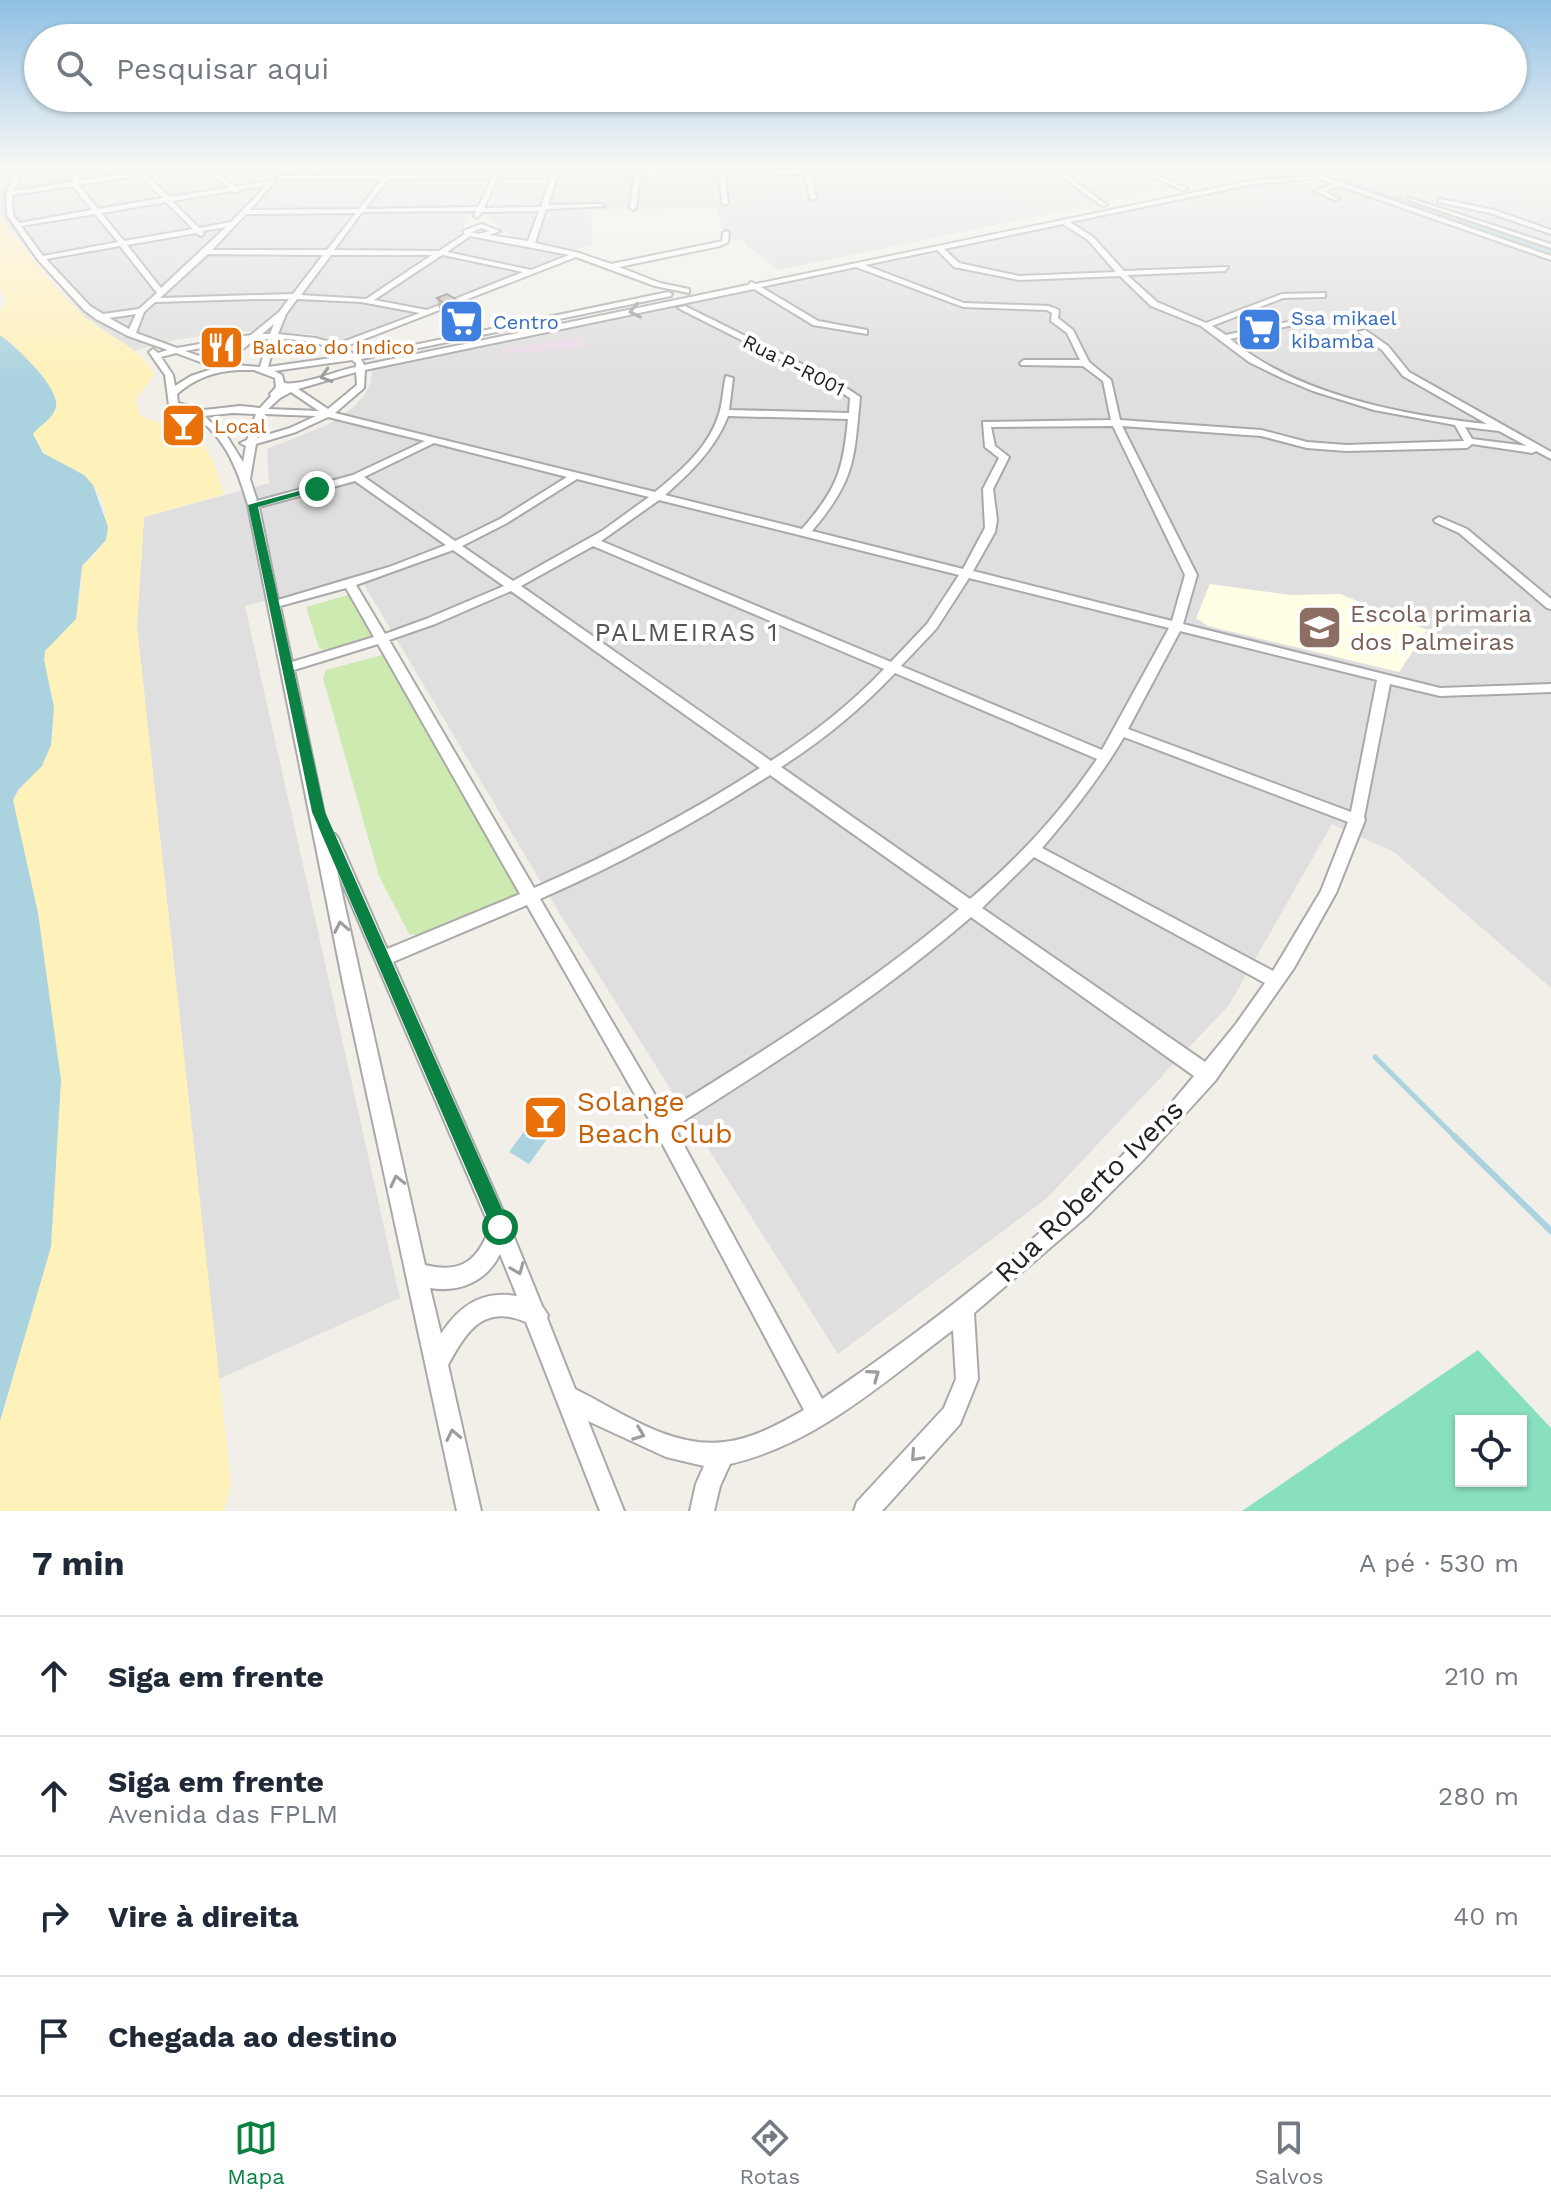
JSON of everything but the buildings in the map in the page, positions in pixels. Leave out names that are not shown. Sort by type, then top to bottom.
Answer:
[{"type":"street","points":[[27,240],[73,294],[99,317],[131,334],[217,365],[264,370],[359,362],[513,336],[857,265],[957,240]]},
{"type":"street","points":[[119,240],[160,297]]},
{"type":"street","points":[[41,258],[142,240]]},
{"type":"street","points":[[203,240],[208,249]]},
{"type":"street","points":[[99,317],[141,311],[160,297],[217,240]]},
{"type":"street","points":[[204,374],[282,314],[339,240]]},
{"type":"street","points":[[370,299],[459,240]]},
{"type":"street","points":[[513,240],[577,254],[686,291]]},
{"type":"street","points":[[531,244],[533,240]]},
{"type":"street","points":[[611,266],[720,244],[725,240]]},
{"type":"street","points":[[233,410],[359,362],[504,327],[764,275],[977,240]]},
{"type":"street","points":[[1090,240],[1155,305],[1205,326],[1258,364],[1372,405],[1459,425],[1501,428]]},
{"type":"street","points":[[1498,240],[1551,258]]},
{"type":"street","points":[[1532,240],[1551,246]]},
{"type":"street","points":[[942,243],[957,265],[1019,278],[1225,269]]},
{"type":"street","points":[[208,249],[443,253],[532,272]]},
{"type":"street","points":[[338,347],[577,254]]},
{"type":"street","points":[[662,1124],[804,1034],[969,910],[1032,849],[1106,757],[1176,628],[1189,595],[1191,575],[1116,423],[1107,380],[1085,363],[1070,332],[1054,319],[1053,310],[963,305],[857,265]]},
{"type":"street","points":[[764,275],[773,282]]},
{"type":"street","points":[[150,279],[181,276]]},
{"type":"street","points":[[633,301],[645,289],[638,277]]},
{"type":"street","points":[[744,280],[816,323],[864,332]]},
{"type":"street","points":[[1205,326],[1282,296],[1322,295]]},
{"type":"street","points":[[160,297],[370,299],[428,312]]},
{"type":"street","name":"Rua P-R001","points":[[682,308],[855,397],[848,472],[840,490],[804,534]]},
{"type":"street","points":[[131,334],[141,311]]},
{"type":"street","points":[[264,370],[263,354],[275,337],[282,314]]},
{"type":"street","points":[[529,322],[539,331]]},
{"type":"street","points":[[1225,338],[1290,323]]},
{"type":"street","points":[[504,327],[513,336]]},
{"type":"street","points":[[1362,332],[1385,348],[1406,374],[1551,456]]},
{"type":"street","points":[[131,334],[157,356],[169,375],[174,405],[214,424],[246,478],[289,667],[352,983],[419,1274],[469,1511]]},
{"type":"street","points":[[157,356],[174,350],[253,337],[275,337],[338,347],[359,362],[361,386],[329,414],[291,431],[229,446]]},
{"type":"street","points":[[1024,363],[1085,363]]},
{"type":"street","points":[[172,394],[189,380],[236,368]]},
{"type":"street","points":[[264,370],[273,373],[281,382],[329,414]]},
{"type":"street","points":[[289,667],[384,641],[517,587],[596,543],[700,458],[719,430],[729,378]]},
{"type":"street","points":[[246,478],[250,443],[262,410],[281,382]]},
{"type":"street","points":[[192,412],[262,410],[329,414],[430,442],[1440,692],[1551,688]]},
{"type":"street","points":[[724,413],[853,416]]},
{"type":"street","points":[[381,959],[529,899],[640,843],[770,767],[827,726],[894,669],[931,628],[967,576],[991,525],[989,487],[1004,457],[990,447],[985,425],[1116,423],[1261,433],[1297,443],[1346,448],[1462,447],[1469,441],[1540,451]]},
{"type":"street","points":[[1459,425],[1469,441]]},
{"type":"street","points":[[253,505],[357,477],[430,442]]},
{"type":"street","points":[[357,477],[517,587],[969,910],[1208,1075]]},
{"type":"street","points":[[275,604],[351,586],[457,546],[521,512],[573,477]]},
{"type":"street","points":[[1439,520],[1463,531],[1551,605]]},
{"type":"street","points":[[596,543],[1106,757]]},
{"type":"street","points":[[351,586],[529,899],[662,1124],[819,1416]]},
{"type":"street","name":"Rua Roberto Ivens","points":[[570,1398],[608,1421],[647,1437],[693,1452],[722,1455],[778,1436],[819,1416],[963,1311],[1127,1163],[1208,1075],[1277,981],[1328,891],[1358,820],[1384,679]]},
{"type":"street","points":[[1121,731],[1358,820]]},
{"type":"street","points":[[319,812],[537,1315],[612,1511]]},
{"type":"street","points":[[1032,849],[1277,981]]},
{"type":"street","points":[[419,1274],[440,1281],[466,1276],[489,1255],[500,1227]]},
{"type":"street","points":[[438,1360],[465,1318],[482,1306],[499,1303],[519,1306],[537,1315]]},
{"type":"street","points":[[866,1511],[952,1416],[967,1379],[963,1311]]},
{"type":"street","points":[[702,1511],[708,1484],[722,1455]]},
{"type":"shaded area","points":[[19,240],[495,240],[520,242],[565,254],[344,343],[312,334],[235,331],[175,340],[134,351],[85,317]]},
{"type":"shaded area","points":[[527,240],[592,240],[592,244],[575,250]]},
{"type":"shaded area","points":[[743,240],[926,240],[779,270],[748,247]]},
{"type":"shaded area","points":[[991,240],[1502,240],[1551,257],[1551,988],[1394,852],[1332,824],[1229,1005],[1047,1198],[838,1354],[560,914],[360,578],[245,606],[400,1298],[219,1379],[137,627],[144,517],[269,483],[267,449],[327,425],[350,410],[364,396],[371,382],[372,368]]},
{"type":"shaded area","points":[[1526,240],[1551,240],[1551,248]]},
{"type":"shaded area","points":[[583,338],[586,347],[502,354],[501,347],[524,349],[525,345]]},
{"type":"shaded area","name":"Escola primaria dos Palmeiras","points":[[1210,584],[1291,595],[1340,594],[1427,630],[1399,672],[1208,626],[1196,618]]},
{"type":"green space","points":[[348,595],[356,600],[376,637],[326,651],[319,648],[306,607]]},
{"type":"green space","points":[[382,655],[390,662],[520,893],[510,905],[429,937],[409,934],[379,876],[323,678],[326,670]]},
{"type":"green space","points":[[1478,1350],[1551,1428],[1551,1511],[1242,1511]]},
{"type":"sand","points":[[0,240],[18,240],[84,316],[132,349],[148,365],[154,375],[135,400],[140,415],[182,428],[195,436],[212,459],[224,494],[144,517],[137,627],[231,1484],[224,1511],[0,1511],[0,1421],[7,1403],[38,913],[13,800],[49,749],[54,724],[45,676],[45,651],[81,593],[82,566],[97,551],[105,512],[100,496],[90,483],[38,447],[33,434],[57,406],[41,373],[0,335],[0,312],[7,300],[0,289]]},
{"type":"water","points":[[1502,240],[1526,240],[1551,248],[1551,257]]},
{"type":"water","points":[[0,335],[36,369],[53,392],[55,410],[33,434],[43,453],[84,475],[93,485],[108,527],[106,540],[82,566],[76,619],[45,651],[44,660],[54,707],[51,745],[42,766],[18,790],[13,800],[38,913],[61,1080],[51,1247],[0,1421]]},
{"type":"water","points":[[529,1125],[549,1136],[529,1164],[509,1152]]},
{"type":"waterway","points":[[1375,1057],[1454,1136]]},
{"type":"waterway","points":[[1454,1136],[1551,1231]]},
{"type":"place","name":"Centro","points":[[462,322]]},
{"type":"place","name":"Ssa mikael kibamba","points":[[1260,329]]},
{"type":"place","name":"Balcao do Indico","points":[[221,347]]},
{"type":"place","name":"Local","points":[[183,426]]},
{"type":"place","name":"Escola primaria dos Palmeiras","points":[[1319,628]]},
{"type":"place","name":"Solange Beach Club","points":[[546,1117]]},
{"type":"district","name":"PALMEIRAS 1","points":[[687,632]]},
{"type":"route","points":[[317,489],[253,505],[319,812],[500,1227]]}]
